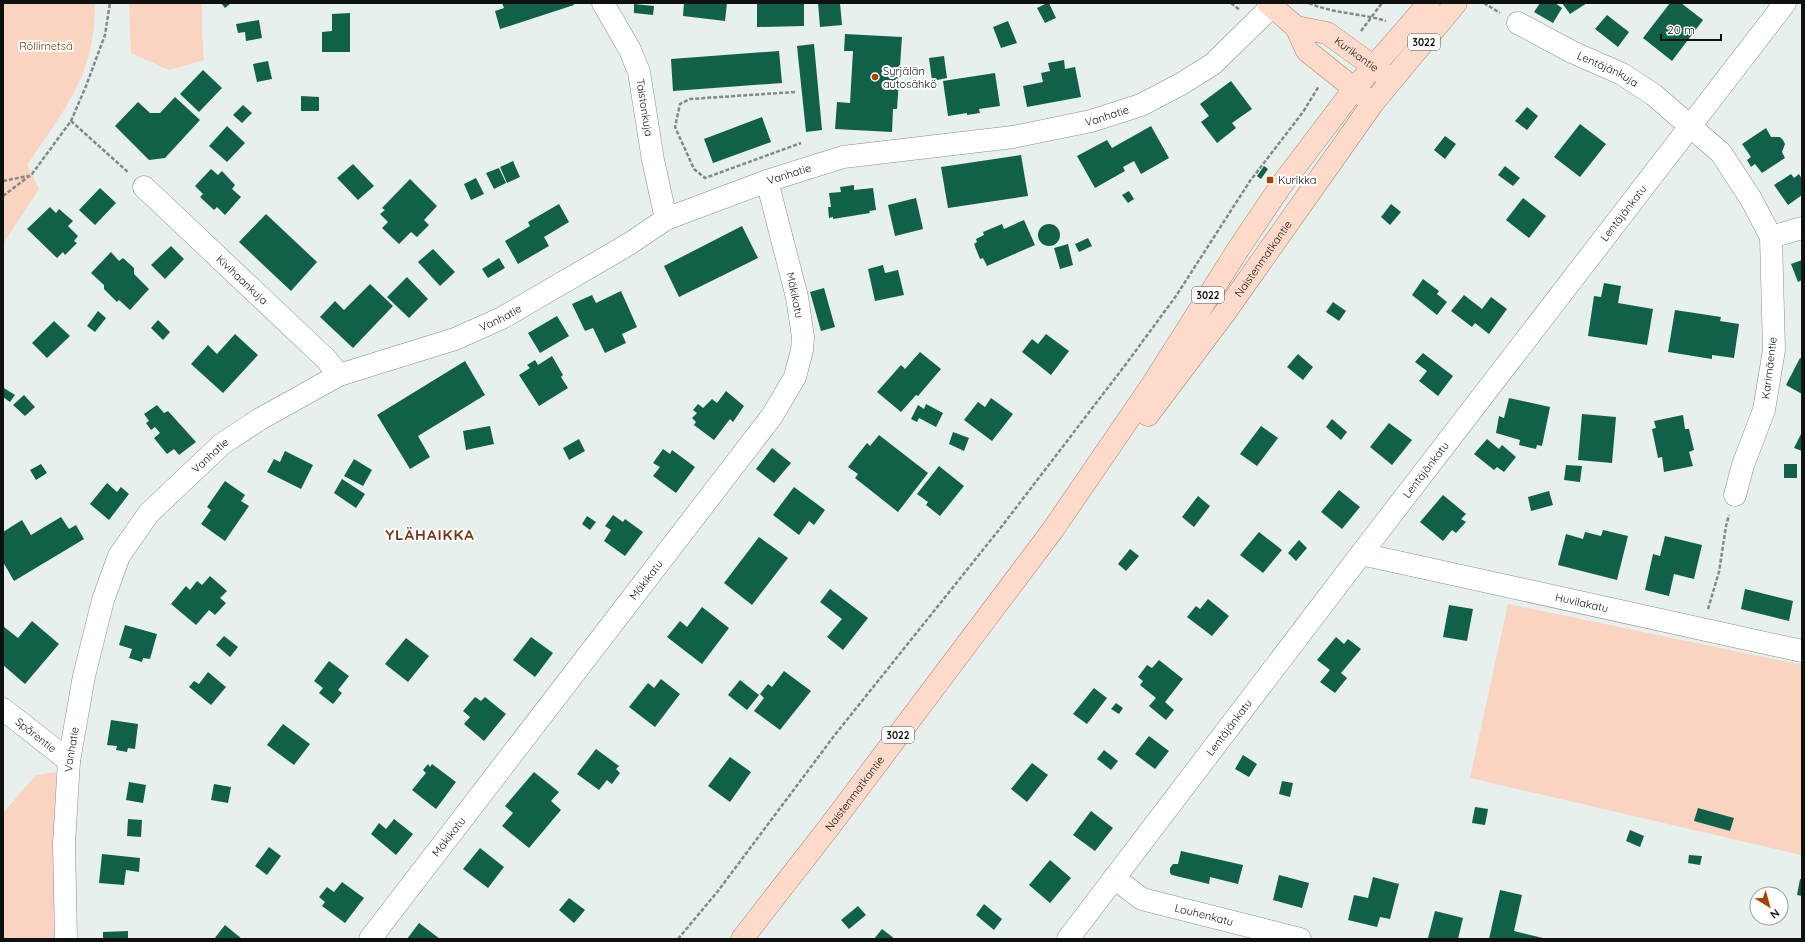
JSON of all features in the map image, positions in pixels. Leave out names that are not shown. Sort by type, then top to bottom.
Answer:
[{"type":"main road","name":"Naistenmatkantie","points":[[742,939],[1052,530],[1152,385],[1243,242],[1280,187],[1354,89],[1429,3]]},
{"type":"main road","name":"Naistenmatkantie","points":[[1052,530],[1109,466],[1181,372],[1373,103],[1456,3]]},
{"type":"main road","points":[[1270,4],[1296,27],[1307,51],[1373,103]]},
{"type":"main road","name":"Kurikantie","points":[[1296,27],[1327,33],[1392,80]]},
{"type":"street","name":"Taistonkuja","points":[[603,3],[630,50],[639,72],[653,160],[666,219]]},
{"type":"street","name":"Lentäjänkatu","points":[[1068,939],[1361,554],[1785,3]]},
{"type":"street","name":"Vanhatie","points":[[66,939],[64,844],[69,761],[84,676],[103,600],[119,556],[149,513],[222,444],[260,418],[339,375],[455,339],[502,318],[629,244],[666,219],[767,181],[843,157],[1013,137],[1091,121],[1141,105],[1181,84],[1213,64],[1270,4]]},
{"type":"street","name":"Lentäjänkuja","points":[[1518,23],[1572,52],[1622,74],[1654,95],[1690,126]]},
{"type":"street","name":"Karimäentie","points":[[1690,126],[1721,153],[1751,198],[1771,237],[1774,350],[1764,410],[1743,466],[1735,495]]},
{"type":"street","name":"Mäkikatu","points":[[370,939],[772,416],[795,376],[802,350],[801,319],[767,181]]},
{"type":"street","name":"Kivihaankuja","points":[[144,187],[326,359],[339,375]]},
{"type":"street","points":[[1771,237],[1802,228]]},
{"type":"street","name":"Huvilakatu","points":[[1361,554],[1802,651]]},
{"type":"street","name":"Spårentie","points":[[3,709],[69,761]]},
{"type":"street","name":"Louhenkatu","points":[[1114,878],[1142,899],[1300,939]]},
{"type":"path","points":[[3,196],[29,176],[71,121],[105,35],[110,3]]},
{"type":"path","points":[[1309,3],[1329,10],[1372,16]]},
{"type":"path","points":[[1348,48],[1382,3]]},
{"type":"path","points":[[678,939],[718,891],[834,736],[1002,526],[1126,364],[1176,296],[1250,181],[1303,112],[1313,98],[1321,80],[1330,70]]},
{"type":"path","points":[[795,92],[690,99],[680,104],[675,127],[694,169],[705,178],[801,143]]},
{"type":"path","points":[[71,121],[144,187]]},
{"type":"path","points":[[3,181],[29,176]]},
{"type":"path","points":[[1701,628],[1719,572],[1726,526],[1735,495]]},
{"type":"green space","name":"Röllimetsä","points":[[3,3],[95,3],[94,28],[91,45],[87,62],[79,82],[58,119],[27,165],[39,189],[3,244]]},
{"type":"green space","points":[[129,3],[202,3],[204,60],[169,70],[131,53]]},
{"type":"green space","points":[[1508,604],[1802,665],[1802,855],[1470,778]]},
{"type":"green space","points":[[56,772],[54,939],[3,939],[3,813],[36,775]]},
{"type":"building","points":[[221,3],[231,3],[225,8]]},
{"type":"building","points":[[502,3],[573,3],[574,5],[500,29],[495,11],[504,8]]},
{"type":"building","points":[[684,3],[727,3],[725,21],[683,16]]},
{"type":"building","points":[[757,3],[804,3],[804,26],[757,27]]},
{"type":"building","points":[[818,3],[840,3],[842,25],[820,27]]},
{"type":"building","points":[[1049,3],[1056,18],[1045,23],[1037,8]]},
{"type":"building","points":[[1540,3],[1555,3],[1562,8],[1553,23],[1534,12]]},
{"type":"building","points":[[1562,3],[1587,3],[1570,14]]},
{"type":"building","points":[[1670,3],[1681,3],[1703,20],[1672,61],[1643,38]]},
{"type":"building","points":[[634,4],[654,6],[653,15],[634,13]]},
{"type":"building","points":[[350,13],[350,52],[322,52],[322,32],[332,31],[332,14]]},
{"type":"building","points":[[1607,15],[1629,32],[1618,47],[1595,29]]},
{"type":"building","points":[[259,20],[262,38],[246,41],[245,32],[238,33],[236,24]]},
{"type":"building","points":[[1008,21],[1017,43],[1001,48],[993,27]]},
{"type":"building","name":"Syrjälän autosähkö","points":[[845,34],[902,37],[897,109],[893,109],[892,132],[835,129],[837,102],[850,103],[853,51],[844,51]]},
{"type":"building","points":[[814,44],[822,130],[806,132],[797,46]]},
{"type":"building","points":[[779,51],[782,83],[673,91],[671,59]]},
{"type":"building","points":[[944,56],[947,78],[932,81],[929,58]]},
{"type":"building","points":[[1064,60],[1065,69],[1075,67],[1081,97],[1027,107],[1023,86],[1043,82],[1041,73],[1050,71],[1048,63]]},
{"type":"building","points":[[268,61],[272,79],[257,82],[253,64]]},
{"type":"building","points":[[203,70],[222,88],[199,112],[180,94]]},
{"type":"building","points":[[995,73],[1000,106],[979,109],[980,113],[967,115],[967,113],[948,116],[943,81]]},
{"type":"building","points":[[1231,81],[1252,109],[1232,123],[1236,128],[1217,143],[1201,122],[1209,116],[1200,104]]},
{"type":"building","points":[[301,96],[319,97],[319,111],[301,111]]},
{"type":"building","points":[[175,97],[200,120],[165,158],[149,160],[115,126],[138,102],[150,113],[160,113]]},
{"type":"building","points":[[243,105],[252,113],[242,123],[233,115]]},
{"type":"building","points":[[1527,107],[1538,116],[1527,130],[1515,121]]},
{"type":"building","points":[[762,117],[771,142],[713,163],[704,139]]},
{"type":"building","points":[[1580,124],[1606,144],[1580,177],[1554,157]]},
{"type":"building","points":[[227,126],[245,143],[227,162],[209,146]]},
{"type":"building","points":[[1151,126],[1169,158],[1141,174],[1134,161],[1123,167],[1125,171],[1095,188],[1077,156],[1107,140],[1112,148]]},
{"type":"building","points":[[1766,128],[1771,137],[1780,137],[1783,140],[1785,144],[1782,152],[1785,158],[1762,173],[1755,164],[1751,167],[1747,160],[1751,157],[1742,144]]},
{"type":"building","points":[[1445,136],[1456,144],[1445,159],[1434,150]]},
{"type":"building","points":[[1021,155],[1028,196],[948,208],[941,167]]},
{"type":"building","points":[[513,161],[520,177],[507,183],[500,167]]},
{"type":"building","points":[[353,164],[374,186],[358,200],[337,178]]},
{"type":"building","points":[[1264,166],[1268,169],[1261,179],[1257,176]]},
{"type":"building","points":[[1505,166],[1520,178],[1513,186],[1498,175]]},
{"type":"building","points":[[499,168],[506,183],[494,189],[486,173]]},
{"type":"building","points":[[211,169],[218,175],[222,171],[235,185],[232,189],[241,197],[225,215],[217,207],[214,210],[200,197],[203,194],[195,186]]},
{"type":"building","points":[[1791,174],[1794,178],[1799,174],[1802,179],[1802,195],[1788,205],[1774,185]]},
{"type":"building","points":[[476,178],[484,194],[471,200],[464,184]]},
{"type":"building","points":[[410,179],[437,206],[424,220],[429,225],[417,237],[411,232],[399,244],[382,228],[388,222],[380,214],[385,210],[382,208]]},
{"type":"building","points":[[854,185],[854,190],[873,188],[876,210],[869,211],[870,213],[833,219],[833,217],[829,218],[828,207],[831,207],[829,193],[841,192],[840,187]]},
{"type":"building","points":[[100,188],[116,203],[95,225],[79,210]]},
{"type":"building","points":[[1129,191],[1134,199],[1128,203],[1122,195]]},
{"type":"building","points":[[916,198],[923,229],[895,236],[888,205]]},
{"type":"building","points":[[1523,198],[1546,216],[1529,238],[1506,220]]},
{"type":"building","points":[[559,204],[569,222],[544,237],[549,246],[518,264],[505,241],[530,226],[528,222]]},
{"type":"building","points":[[1391,204],[1401,212],[1390,225],[1381,217]]},
{"type":"building","points":[[50,207],[56,213],[59,209],[73,221],[68,226],[78,236],[74,241],[77,243],[65,255],[63,252],[57,258],[27,229]]},
{"type":"building","points":[[266,214],[317,262],[291,291],[239,242]]},
{"type":"building","points":[[1024,220],[1035,245],[987,266],[983,258],[980,259],[974,244],[977,242],[976,239],[984,235],[983,232],[1002,224],[1004,229]]},
{"type":"building","points":[[1049,224],[1057,227],[1060,235],[1057,243],[1049,246],[1041,243],[1038,235],[1041,227]]},
{"type":"building","points":[[742,226],[758,258],[679,297],[664,266]]},
{"type":"building","points":[[1088,238],[1092,246],[1079,252],[1075,244]]},
{"type":"building","points":[[1068,244],[1073,265],[1060,269],[1054,248]]},
{"type":"building","points":[[171,246],[184,259],[165,279],[151,265]]},
{"type":"building","points":[[433,249],[455,272],[440,286],[418,262]]},
{"type":"building","points":[[111,252],[119,261],[123,258],[134,268],[134,274],[149,289],[130,310],[119,300],[117,302],[104,289],[104,285],[91,273]]},
{"type":"building","points":[[499,258],[505,268],[488,278],[482,269]]},
{"type":"building","points":[[1802,260],[1802,280],[1798,282],[1791,264]]},
{"type":"building","points":[[883,265],[885,273],[898,270],[904,295],[875,301],[868,269]]},
{"type":"building","points":[[407,277],[428,299],[409,318],[387,297]]},
{"type":"building","points":[[1423,279],[1439,291],[1437,294],[1447,302],[1437,315],[1412,295]]},
{"type":"building","points":[[1604,283],[1621,286],[1618,303],[1653,309],[1647,345],[1588,336],[1594,296],[1601,297]]},
{"type":"building","points":[[370,284],[393,306],[353,348],[320,317],[335,301],[344,310]]},
{"type":"building","points":[[824,288],[835,327],[821,331],[810,292]]},
{"type":"building","points":[[621,291],[637,327],[622,334],[626,343],[605,353],[593,328],[585,331],[572,304],[592,295],[596,303]]},
{"type":"building","points":[[1464,295],[1482,309],[1491,297],[1507,309],[1489,334],[1475,323],[1472,327],[1451,311]]},
{"type":"building","points":[[1333,302],[1346,311],[1339,321],[1326,312]]},
{"type":"building","points":[[1675,310],[1721,317],[1720,321],[1739,324],[1734,358],[1712,355],[1712,359],[1668,352]]},
{"type":"building","points":[[98,311],[106,318],[95,332],[87,326]]},
{"type":"building","points":[[557,316],[569,336],[540,353],[528,333]]},
{"type":"building","points":[[158,320],[170,332],[163,340],[151,328]]},
{"type":"building","points":[[54,321],[70,336],[47,358],[32,343]]},
{"type":"building","points":[[235,334],[258,355],[223,393],[191,364],[208,345],[217,354]]},
{"type":"building","points":[[1046,334],[1069,351],[1051,375],[1022,352],[1032,339],[1038,344]]},
{"type":"building","points":[[920,352],[941,369],[918,396],[916,395],[901,412],[877,392],[901,365],[905,369]]},
{"type":"building","points":[[1423,353],[1453,376],[1438,396],[1419,381],[1427,371],[1415,362]]},
{"type":"building","points":[[1298,354],[1313,367],[1303,380],[1287,367]]},
{"type":"building","points":[[552,356],[563,375],[561,377],[568,388],[539,406],[519,375],[530,368],[527,365],[535,360],[538,365]]},
{"type":"building","points":[[1800,358],[1802,359],[1802,394],[1786,385]]},
{"type":"building","points":[[465,361],[485,395],[418,436],[430,457],[410,469],[377,415]]},
{"type":"building","points":[[4,388],[15,395],[10,402],[3,397]]},
{"type":"building","points":[[726,391],[744,406],[733,422],[730,419],[714,440],[694,425],[696,422],[692,418],[697,413],[693,410],[698,404],[703,408],[712,399],[717,403]]},
{"type":"building","points":[[24,395],[35,407],[25,416],[13,405]]},
{"type":"building","points":[[991,398],[1013,414],[992,441],[964,420],[978,402],[985,407]]},
{"type":"building","points":[[1509,398],[1550,407],[1542,446],[1537,445],[1536,449],[1519,445],[1520,440],[1496,433],[1499,416],[1504,418]]},
{"type":"building","points":[[926,404],[943,413],[936,427],[919,418],[917,422],[911,419],[918,405],[924,409]]},
{"type":"building","points":[[157,405],[164,413],[168,411],[196,442],[179,455],[174,449],[167,454],[154,438],[160,433],[155,427],[151,430],[146,423],[149,421],[144,414]]},
{"type":"building","points":[[1582,414],[1616,417],[1612,463],[1578,460]]},
{"type":"building","points":[[1683,415],[1685,429],[1689,429],[1694,450],[1689,452],[1693,466],[1664,472],[1662,457],[1658,458],[1652,429],[1656,428],[1654,421]]},
{"type":"building","points":[[1332,419],[1347,432],[1341,440],[1326,427]]},
{"type":"building","points":[[1389,423],[1412,440],[1392,465],[1370,447]]},
{"type":"building","points":[[490,426],[494,444],[466,450],[463,431]]},
{"type":"building","points":[[1261,426],[1278,438],[1257,466],[1240,454]]},
{"type":"building","points":[[953,432],[969,438],[964,451],[949,444]]},
{"type":"building","points":[[1802,432],[1802,451],[1794,448]]},
{"type":"building","points":[[879,435],[928,473],[898,512],[855,478],[858,474],[848,467],[867,443],[870,446]]},
{"type":"building","points":[[579,439],[585,451],[569,460],[563,448]]},
{"type":"building","points":[[1487,439],[1499,449],[1502,445],[1516,457],[1504,472],[1497,467],[1494,470],[1474,454]]},
{"type":"building","points":[[772,448],[791,463],[774,483],[756,469]]},
{"type":"building","points":[[663,449],[670,454],[672,450],[695,467],[676,493],[653,476],[660,467],[653,463]]},
{"type":"building","points":[[285,451],[313,465],[301,489],[267,472],[274,459],[280,462]]},
{"type":"building","points":[[354,459],[372,470],[363,486],[344,476]]},
{"type":"building","points":[[41,464],[47,473],[36,480],[30,470]]},
{"type":"building","points":[[1784,464],[1797,464],[1797,478],[1784,478]]},
{"type":"building","points":[[1566,465],[1582,466],[1580,482],[1564,480]]},
{"type":"building","points":[[939,466],[964,486],[940,516],[926,505],[928,502],[917,494]]},
{"type":"building","points":[[342,479],[365,494],[356,508],[334,493]]},
{"type":"building","points":[[225,481],[245,495],[241,501],[249,506],[225,541],[201,524],[211,510],[207,507]]},
{"type":"building","points":[[107,483],[117,492],[121,487],[129,494],[109,520],[90,504]]},
{"type":"building","points":[[794,487],[825,510],[814,525],[809,521],[799,535],[773,515]]},
{"type":"building","points":[[1339,490],[1360,507],[1342,529],[1321,512]]},
{"type":"building","points":[[1549,491],[1553,505],[1531,511],[1528,497]]},
{"type":"building","points":[[1443,495],[1466,514],[1461,519],[1466,522],[1456,533],[1452,530],[1443,541],[1420,522]]},
{"type":"building","points":[[1198,496],[1210,506],[1194,527],[1182,517]]},
{"type":"building","points":[[613,515],[623,522],[625,519],[643,532],[625,556],[604,541],[611,530],[605,526]]},
{"type":"building","points":[[587,516],[596,522],[590,530],[582,524]]},
{"type":"building","points":[[61,517],[69,529],[76,525],[84,539],[14,581],[3,562],[3,532],[22,520],[31,535]]},
{"type":"building","points":[[1603,530],[1628,536],[1617,580],[1558,565],[1566,534],[1583,539],[1585,532],[1601,536]]},
{"type":"building","points":[[1259,532],[1282,550],[1263,573],[1240,555]]},
{"type":"building","points":[[1665,536],[1702,545],[1694,579],[1674,574],[1669,596],[1645,590],[1653,554],[1660,556]]},
{"type":"building","points":[[759,537],[788,558],[752,605],[724,583]]},
{"type":"building","points":[[1299,540],[1307,548],[1296,561],[1288,553]]},
{"type":"building","points":[[1130,549],[1139,556],[1126,571],[1118,564]]},
{"type":"building","points":[[210,576],[227,591],[220,598],[226,603],[215,615],[209,610],[196,625],[171,604],[186,586],[190,590],[197,581],[202,585]]},
{"type":"building","points":[[830,589],[868,618],[843,650],[827,637],[842,619],[820,602]]},
{"type":"building","points":[[1745,589],[1793,601],[1789,621],[1741,609]]},
{"type":"building","points":[[1208,599],[1229,616],[1212,636],[1187,617],[1196,606],[1200,609]]},
{"type":"building","points":[[1449,605],[1473,609],[1467,641],[1443,637]]},
{"type":"building","points":[[702,607],[729,628],[702,664],[667,637],[680,621],[687,627]]},
{"type":"building","points":[[32,621],[59,644],[25,684],[3,665],[3,626],[18,638]]},
{"type":"building","points":[[125,625],[157,634],[150,659],[143,658],[142,662],[129,658],[132,649],[119,645]]},
{"type":"building","points":[[224,636],[238,647],[230,657],[216,645]]},
{"type":"building","points":[[531,637],[553,653],[535,677],[513,660]]},
{"type":"building","points":[[1336,637],[1344,644],[1348,639],[1361,649],[1341,673],[1347,678],[1335,693],[1320,682],[1330,670],[1317,660]]},
{"type":"building","points":[[406,638],[429,656],[408,682],[385,664]]},
{"type":"building","points":[[1159,660],[1183,679],[1165,702],[1174,710],[1166,720],[1149,706],[1156,698],[1140,685],[1143,681],[1138,677],[1147,665],[1152,668]]},
{"type":"building","points":[[329,661],[349,676],[338,690],[342,693],[333,704],[319,693],[323,688],[314,681]]},
{"type":"building","points":[[784,671],[811,691],[780,730],[754,711],[764,698],[760,694],[768,684],[772,687]]},
{"type":"building","points":[[208,672],[226,687],[211,705],[189,687],[194,681],[199,684]]},
{"type":"building","points":[[661,679],[680,694],[655,727],[629,707],[648,683],[654,688]]},
{"type":"building","points":[[740,680],[759,695],[747,710],[728,695]]},
{"type":"building","points":[[1094,688],[1107,698],[1087,724],[1073,714]]},
{"type":"building","points":[[475,697],[481,701],[485,697],[506,714],[484,741],[464,724],[470,717],[463,711]]},
{"type":"building","points":[[1116,703],[1123,708],[1119,714],[1111,709]]},
{"type":"building","points":[[111,720],[138,724],[135,749],[128,748],[127,752],[116,750],[117,746],[107,745]]},
{"type":"building","points":[[283,724],[310,744],[294,765],[267,745]]},
{"type":"building","points":[[1149,736],[1169,751],[1155,769],[1135,754]]},
{"type":"building","points":[[596,749],[619,766],[616,769],[620,773],[612,784],[607,780],[599,790],[577,774]]},
{"type":"building","points":[[1104,750],[1118,761],[1111,770],[1097,759]]},
{"type":"building","points":[[1243,755],[1257,764],[1249,777],[1235,769]]},
{"type":"building","points":[[730,757],[751,772],[730,802],[708,786]]},
{"type":"building","points":[[1032,763],[1048,775],[1027,802],[1011,789]]},
{"type":"building","points":[[428,764],[430,767],[432,764],[456,782],[436,809],[412,790],[426,773],[423,770]]},
{"type":"building","points":[[534,772],[559,792],[551,801],[561,810],[529,848],[502,826],[513,813],[505,806]]},
{"type":"building","points":[[1282,781],[1293,783],[1290,797],[1279,794]]},
{"type":"building","points":[[129,782],[146,785],[143,803],[126,800]]},
{"type":"building","points":[[214,784],[231,787],[228,803],[211,800]]},
{"type":"building","points":[[1475,807],[1488,809],[1485,825],[1472,823]]},
{"type":"building","points":[[1698,808],[1734,818],[1730,831],[1694,821]]},
{"type":"building","points":[[1091,811],[1113,828],[1095,851],[1073,835]]},
{"type":"building","points":[[128,819],[142,820],[141,837],[127,836]]},
{"type":"building","points":[[394,819],[413,834],[396,855],[371,834],[379,823],[386,829]]},
{"type":"building","points":[[1630,830],[1644,836],[1640,847],[1626,841]]},
{"type":"building","points":[[269,847],[281,856],[267,875],[255,866]]},
{"type":"building","points":[[480,848],[504,867],[488,888],[463,869]]},
{"type":"building","points":[[1181,851],[1243,865],[1238,884],[1210,877],[1209,884],[1172,875],[1170,873],[1170,868],[1173,864],[1178,864]]},
{"type":"building","points":[[102,854],[140,858],[139,872],[126,870],[124,885],[99,883]]},
{"type":"building","points":[[1689,855],[1702,856],[1700,865],[1688,863]]},
{"type":"building","points":[[1050,860],[1071,878],[1050,903],[1029,885]]},
{"type":"building","points":[[1279,875],[1309,883],[1302,908],[1273,900]]},
{"type":"building","points":[[1373,877],[1399,884],[1390,919],[1380,917],[1377,927],[1348,920],[1354,895],[1368,898]]},
{"type":"building","points":[[1800,879],[1802,879],[1802,896],[1797,895]]},
{"type":"building","points":[[342,882],[364,898],[345,923],[322,906],[325,902],[319,897],[327,887],[334,892]]},
{"type":"building","points":[[1500,890],[1522,895],[1514,931],[1547,939],[1489,939]]},
{"type":"building","points":[[569,898],[585,910],[574,923],[559,910]]},
{"type":"building","points":[[984,904],[1002,919],[994,930],[976,915]]},
{"type":"building","points":[[858,906],[866,915],[849,929],[841,920]]},
{"type":"building","points":[[1435,911],[1463,918],[1458,939],[1428,938]]},
{"type":"building","points":[[419,923],[440,939],[407,939]]},
{"type":"building","points":[[225,925],[242,939],[214,939]]},
{"type":"building","points":[[882,929],[895,939],[874,939]]},
{"type":"building","points":[[128,931],[128,939],[103,939],[103,932]]},
{"type":"place","name":"Syrjälän autosähkö","points":[[875,77]]},
{"type":"place","name":"Kurikka","points":[[1270,180]]},
{"type":"district","name":"YLÄHAIKKA","points":[[430,534]]}]
